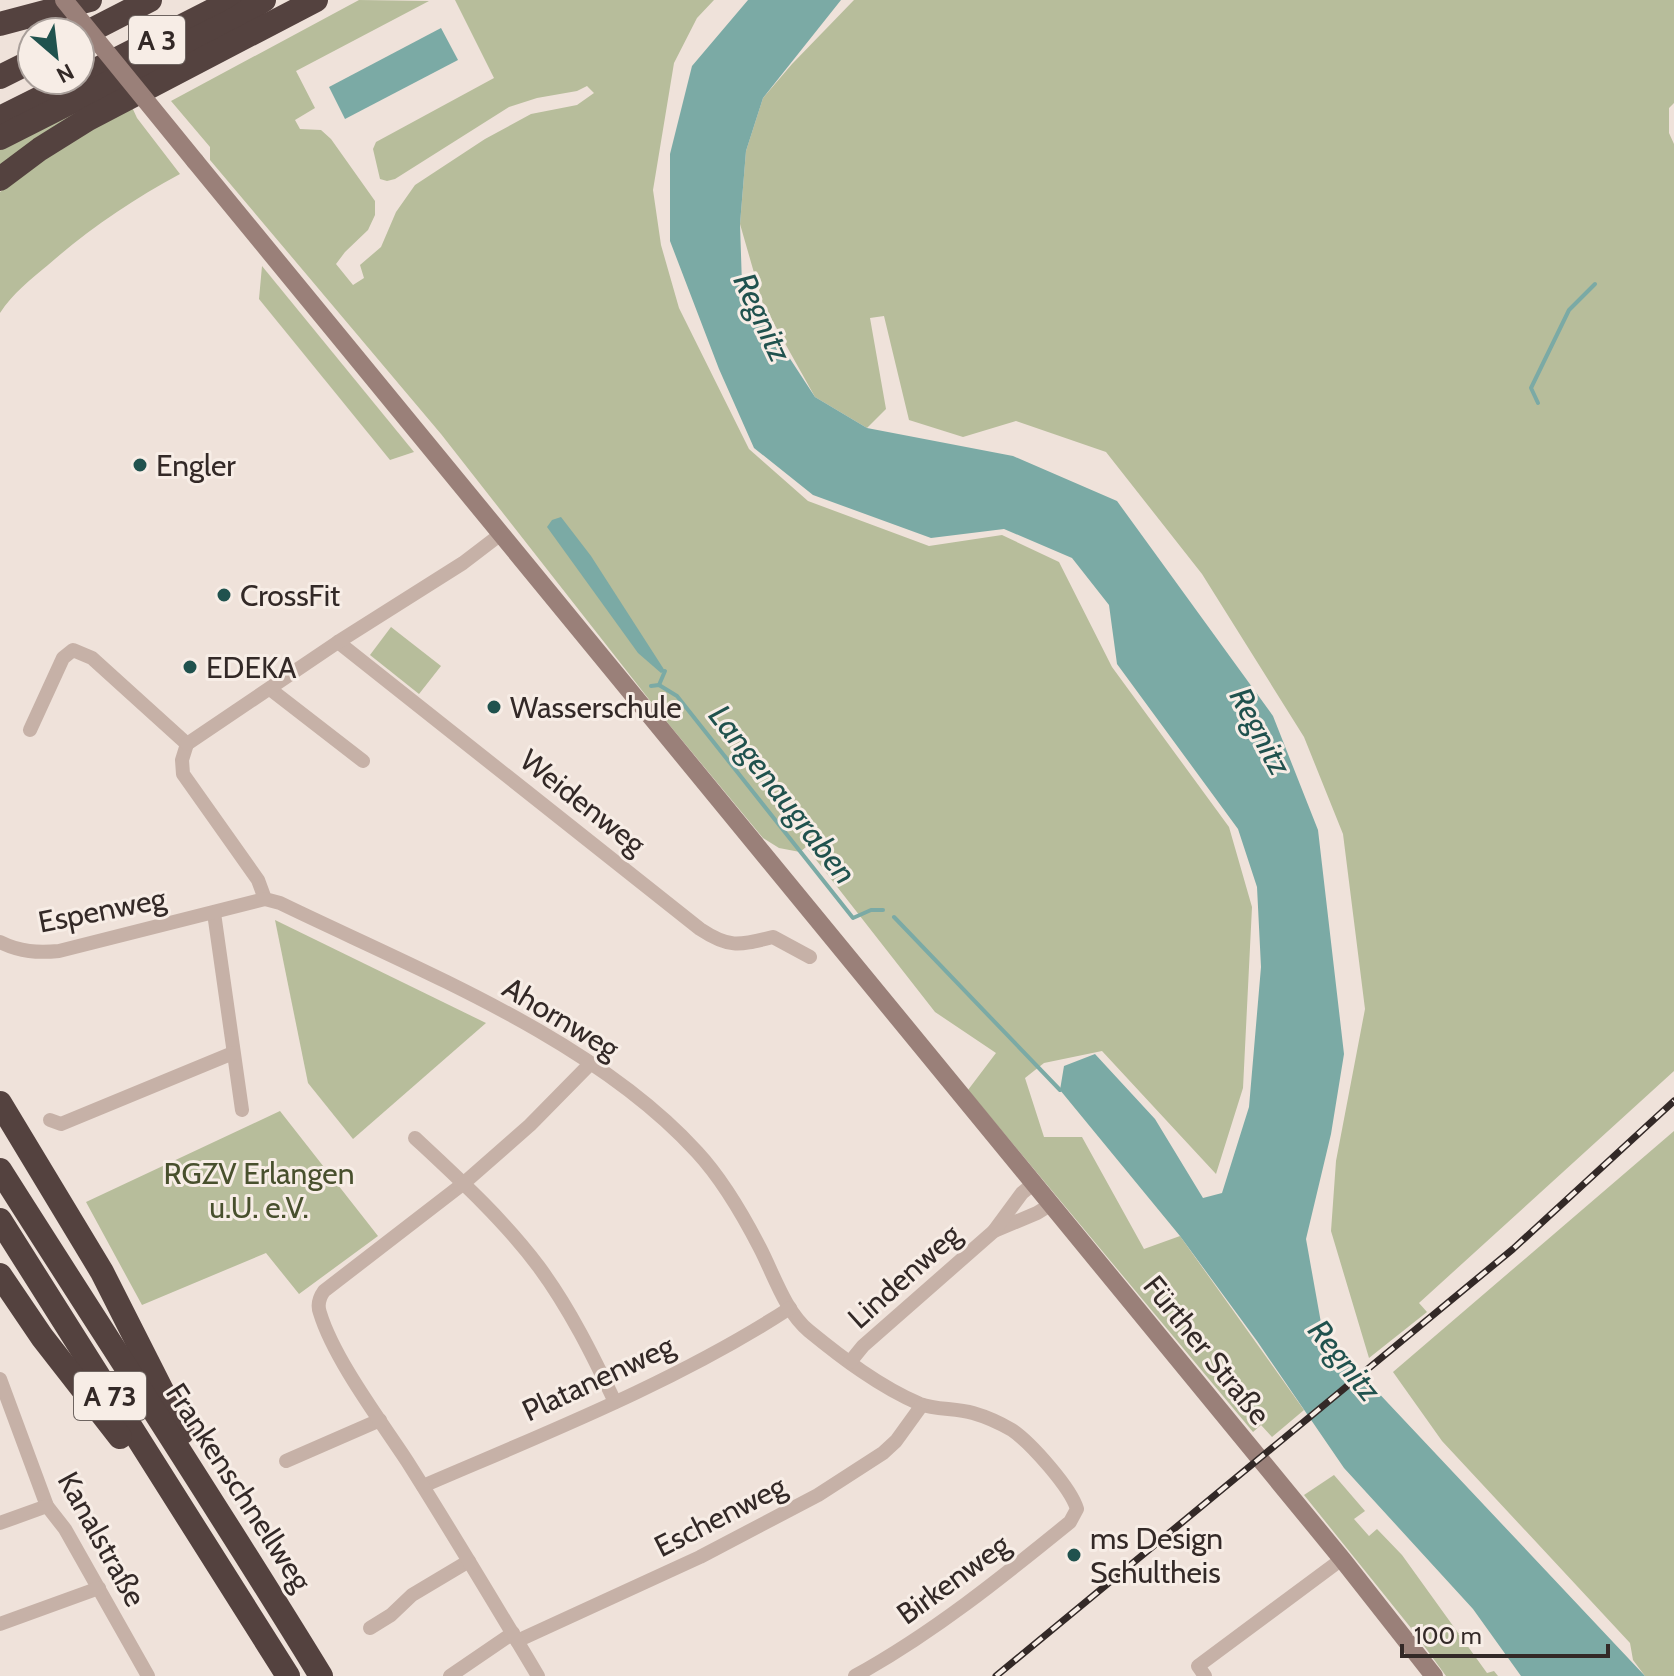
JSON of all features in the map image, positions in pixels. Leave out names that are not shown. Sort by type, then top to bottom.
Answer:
[{"type":"highway","points":[[0,24],[90,0]]},
{"type":"highway","name":"A 3","points":[[96,28],[150,0]]},
{"type":"highway","name":"A 3","points":[[96,70],[233,0]]},
{"type":"highway","points":[[0,138],[235,19],[264,0]]},
{"type":"highway","points":[[0,179],[88,119],[316,0]]},
{"type":"highway","name":"A 3","points":[[0,118],[44,96]]},
{"type":"highway","points":[[0,1103],[102,1272],[230,1527]]},
{"type":"highway","name":"Frankenschnellweg","points":[[0,1170],[142,1396],[230,1527],[321,1676]]},
{"type":"highway","name":"Frankenschnellweg","points":[[0,1220],[288,1676]]},
{"type":"highway","points":[[0,1275],[170,1510],[214,1563]]},
{"type":"street","name":"Fürther Straße","points":[[64,0],[1342,1559],[1434,1676]]},
{"type":"street","points":[[265,899],[258,880],[183,774],[182,760],[187,744],[338,642],[463,563],[501,534]]},
{"type":"street","name":"Weidenweg","points":[[338,642],[700,929],[719,941],[737,945],[773,937],[810,957]]},
{"type":"street","points":[[30,730],[63,658],[73,650],[92,658],[187,744]]},
{"type":"street","points":[[270,689],[363,761]]},
{"type":"street","name":"Espenweg","points":[[0,942],[14,949],[37,953],[59,951],[265,899]]},
{"type":"street","name":"Ahornweg","points":[[265,899],[280,903],[525,1022],[590,1064],[668,1121],[701,1155],[735,1204],[790,1308],[806,1328],[850,1362],[922,1405],[970,1412],[1024,1439],[1071,1495],[1077,1509],[1075,1515]]},
{"type":"street","points":[[214,913],[242,1110]]},
{"type":"street","points":[[50,1120],[61,1124],[233,1053]]},
{"type":"street","points":[[538,1676],[332,1340],[319,1311],[320,1297],[464,1183],[530,1125],[590,1064]]},
{"type":"street","points":[[415,1138],[464,1183],[539,1266],[581,1332],[615,1402]]},
{"type":"street","name":"Lindenweg","points":[[850,1362],[863,1346],[994,1231],[1022,1193],[1033,1184]]},
{"type":"street","name":"Lindenweg","points":[[994,1231],[1050,1205]]},
{"type":"street","name":"Platanenweg","points":[[423,1486],[615,1402],[763,1326],[790,1308]]},
{"type":"street","name":"Kanalstraße","points":[[0,1379],[47,1506],[65,1529],[148,1676]]},
{"type":"street","name":"Eschenweg","points":[[450,1676],[515,1637],[700,1557],[818,1495],[883,1453],[896,1441],[922,1405]]},
{"type":"street","points":[[286,1461],[380,1420]]},
{"type":"street","points":[[0,1523],[47,1506]]},
{"type":"street","name":"Birkenweg","points":[[855,1676],[916,1640],[963,1607],[1075,1515]]},
{"type":"street","points":[[1205,1676],[1198,1666],[1342,1559]]},
{"type":"street","points":[[370,1628],[391,1615],[415,1593],[469,1561]]},
{"type":"street","points":[[0,1624],[99,1588]]},
{"type":"green space","points":[[359,0],[429,1],[296,71],[315,108],[295,120],[300,129],[321,130],[331,139],[375,201],[375,215],[368,230],[336,264],[353,285],[364,278],[360,265],[381,247],[396,212],[415,185],[485,139],[531,114],[577,105],[594,93],[587,86],[509,107],[395,179],[380,179],[373,149],[376,142],[494,78],[455,0],[714,0],[697,18],[674,63],[653,190],[661,245],[679,308],[749,449],[808,501],[929,546],[1002,535],[1059,562],[1112,667],[1229,827],[1252,907],[1243,1088],[1216,1174],[1102,1051],[1044,1063],[1025,1078],[1044,1137],[1082,1137],[1144,1249],[1180,1236],[1304,1410],[1272,1437],[1261,1425],[1253,1432],[968,1090],[996,1053],[935,1012],[806,847],[800,852],[779,848],[763,838],[662,716],[441,434],[210,160],[210,147],[171,101]]},
{"type":"green space","points":[[854,0],[1674,0],[1674,103],[1669,108],[1669,133],[1674,144],[1674,1071],[1419,1303],[1427,1312],[1369,1358],[1331,1231],[1336,1161],[1365,1009],[1343,834],[1304,737],[1202,574],[1106,452],[1016,421],[963,437],[909,420],[884,316],[870,318],[886,409],[867,428],[815,397],[763,304],[740,224],[746,151],[763,98]]},
{"type":"green space","points":[[99,99],[0,168],[0,150]]},
{"type":"green space","points":[[131,105],[137,118],[180,174],[79,239],[22,287],[0,313],[0,192],[49,154]]},
{"type":"green space","points":[[262,266],[414,452],[390,460],[259,299]]},
{"type":"green space","points":[[391,627],[441,666],[419,694],[370,655]]},
{"type":"green space","points":[[275,920],[486,1023],[353,1139],[308,1083]]},
{"type":"green space","name":"RGZV Erlangen u.U. e.V.","points":[[280,1111],[378,1236],[299,1294],[266,1253],[142,1305],[86,1202]]},
{"type":"green space","points":[[1674,1131],[1674,1676],[1645,1676],[1633,1660],[1630,1643],[1442,1441],[1393,1372]]},
{"type":"green space","points":[[1334,1475],[1365,1511],[1354,1519],[1369,1536],[1377,1529],[1402,1555],[1487,1673],[1494,1671],[1498,1676],[1446,1676],[1304,1495]]},
{"type":"water","name":"Regnitz","points":[[748,0],[841,0],[763,98],[746,151],[740,224],[742,285],[815,397],[867,428],[1013,456],[1117,501],[1273,716],[1318,830],[1344,1054],[1331,1134],[1306,1239],[1323,1334],[1645,1676],[1521,1676],[1473,1609],[1344,1468],[1180,1236],[1060,1090],[1064,1066],[1095,1054],[1155,1119],[1203,1198],[1222,1193],[1249,1107],[1261,967],[1257,887],[1238,829],[1117,664],[1109,605],[1072,558],[1004,529],[931,538],[813,495],[754,448],[719,369],[670,241],[670,154],[692,66]]},
{"type":"water","points":[[441,28],[458,60],[345,119],[329,87]]},
{"type":"water","points":[[561,517],[591,556],[665,671],[661,673],[638,653],[547,527],[552,520]]},
{"type":"waterway","points":[[1538,403],[1531,388],[1569,310],[1595,284]]},
{"type":"waterway","points":[[659,685],[665,671]]},
{"type":"waterway","name":"Langenaugraben","points":[[651,686],[659,685],[677,696],[853,918],[871,910],[883,910]]},
{"type":"waterway","name":"Langenaugraben","points":[[894,917],[1060,1090]]},
{"type":"railway","points":[[996,1676],[1513,1249],[1674,1101]]},
{"type":"place","name":"Engler","points":[[140,465]]},
{"type":"place","name":"CrossFit","points":[[224,595]]},
{"type":"place","name":"EDEKA","points":[[190,667]]},
{"type":"place","name":"Wasserschule","points":[[494,707]]},
{"type":"place","name":"ms Design Schultheis","points":[[1074,1555]]}]
